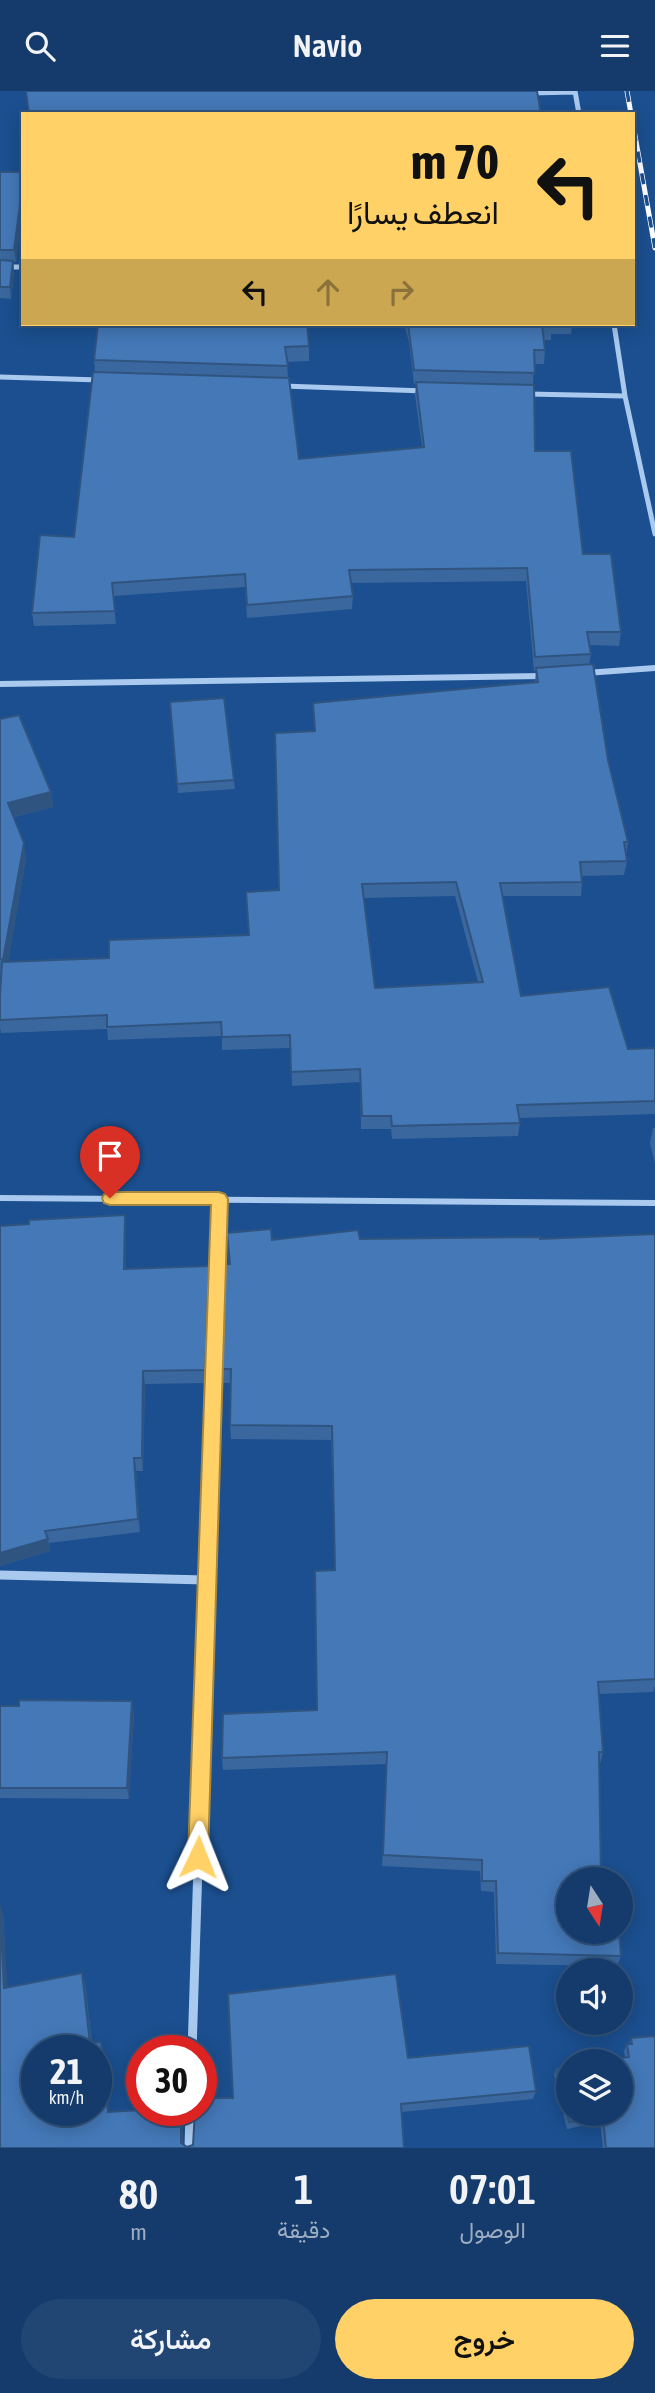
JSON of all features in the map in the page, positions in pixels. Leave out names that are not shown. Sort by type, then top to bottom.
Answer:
[{"type":"street","points":[[524,93],[575,91],[579,112]]},
{"type":"street","points":[[0,267],[21,267]]},
{"type":"street","points":[[614,326],[625,396],[655,534]]},
{"type":"street","points":[[0,377],[109,380]]},
{"type":"street","points":[[273,386],[437,391]]},
{"type":"street","points":[[519,394],[625,396]]},
{"type":"street","points":[[576,674],[655,668]]},
{"type":"street","points":[[0,684],[549,675]]},
{"type":"street","points":[[0,1198],[655,1203]]},
{"type":"street","points":[[192,2035],[219,1199]]},
{"type":"street","points":[[0,1575],[206,1580]]},
{"type":"street","points":[[189,2148],[190,2126]]},
{"type":"building","points":[[26,91],[537,91],[541,112],[29,112]]},
{"type":"building","points":[[0,172],[21,172],[21,197],[14,250],[0,250]]},
{"type":"building","points":[[0,260],[13,261],[10,287],[0,287]]},
{"type":"building","points":[[98,326],[307,326],[309,346],[285,347],[288,366],[94,360]]},
{"type":"building","points":[[408,326],[542,326],[545,350],[534,350],[535,373],[414,370]]},
{"type":"building","points":[[93,372],[289,378],[299,459],[424,447],[416,382],[534,385],[535,451],[571,451],[583,554],[611,554],[621,632],[587,632],[591,654],[535,657],[527,568],[349,570],[353,596],[247,605],[245,574],[112,583],[115,611],[32,613],[40,535],[74,537]]},
{"type":"building","points":[[593,664],[608,760],[628,842],[624,842],[627,861],[580,862],[582,882],[500,883],[521,996],[609,987],[628,1049],[655,1048],[655,1101],[517,1105],[520,1123],[392,1126],[391,1116],[362,1116],[360,1069],[291,1072],[290,1035],[222,1037],[221,1022],[107,1027],[107,1015],[0,1020],[2,962],[109,958],[109,940],[249,935],[246,892],[279,890],[275,733],[315,731],[313,703],[538,682],[536,668]],"holes":[[[456,882],[483,982],[375,988],[362,884]]]},
{"type":"building","points":[[224,698],[234,780],[177,784],[170,702]]},
{"type":"building","points":[[19,715],[51,792],[8,803],[24,843],[3,960],[0,959],[0,719]]},
{"type":"building","points":[[125,1215],[124,1269],[209,1266],[205,1370],[143,1371],[142,1458],[134,1458],[138,1519],[45,1531],[48,1539],[0,1553],[0,1226],[29,1224],[29,1220]]},
{"type":"building","points":[[271,1229],[272,1240],[358,1230],[360,1239],[540,1239],[655,1234],[655,1679],[598,1682],[603,1752],[599,1752],[601,1867],[556,1867],[556,1944],[620,1944],[621,1956],[498,1953],[496,1881],[482,1881],[482,1860],[383,1855],[387,1752],[222,1758],[223,1714],[317,1710],[315,1571],[335,1570],[332,1426],[230,1425],[231,1369],[220,1369],[223,1264],[230,1264],[227,1233]]},
{"type":"building","points":[[19,1700],[132,1701],[127,1788],[0,1788],[0,1706],[19,1706]]},
{"type":"building","points":[[0,1909],[4,1988],[82,1973],[89,2035],[21,2035],[21,2126],[112,2126],[112,2112],[126,2111],[126,2126],[181,2126],[181,2143],[187,2147],[193,2145],[194,2126],[217,2126],[217,2098],[233,2098],[228,1994],[396,1974],[408,2058],[529,2046],[536,2091],[401,2104],[404,2148],[0,2148]]},
{"type":"building","points":[[655,2036],[655,2148],[606,2148],[604,2126],[633,2126],[633,2049],[628,2049],[627,2044],[632,2044],[631,2038]]},
{"type":"railway","points":[[627,91],[631,112]]},
{"type":"railway","points":[[635,136],[655,248]]},
{"type":"route","points":[[110,1198],[219,1199],[198,1857]]}]
